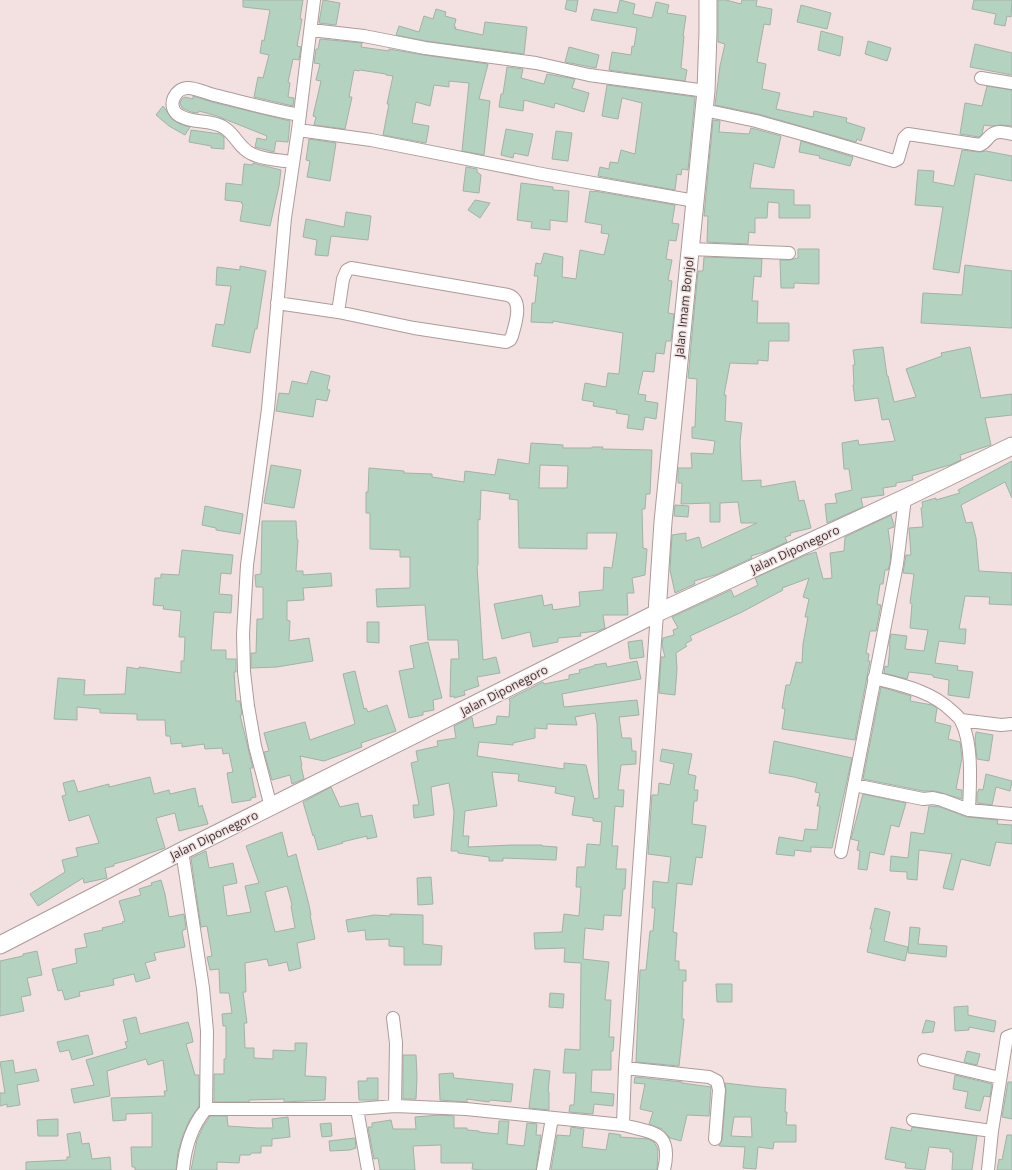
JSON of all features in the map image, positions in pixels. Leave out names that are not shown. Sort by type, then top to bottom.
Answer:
[{"type":"main road","name":"Jalan Imam Bonjol","points":[[657,613],[663,530],[694,201],[706,91],[708,0]]},
{"type":"main road","name":"Jalan Diponegoro","points":[[0,945],[182,851],[657,613],[905,498],[1012,446]]},
{"type":"street","points":[[271,807],[255,746],[248,706],[244,672],[243,634],[247,565],[268,409],[285,218],[300,115],[314,0]]},
{"type":"street","points":[[311,30],[364,36],[424,48],[536,63],[589,75],[706,91]]},
{"type":"street","points":[[981,78],[1012,83]]},
{"type":"street","points":[[293,162],[251,154],[245,150],[226,128],[218,124],[189,119],[178,114],[174,110],[172,102],[178,91],[189,88],[269,109],[300,115]]},
{"type":"street","points":[[704,110],[770,125],[894,161],[898,159],[904,138],[908,134],[980,145],[984,143],[991,134],[996,132],[1012,134]]},
{"type":"street","points":[[298,130],[371,140],[542,174],[694,201]]},
{"type":"street","points":[[690,248],[789,254]]},
{"type":"street","points":[[277,303],[338,312],[414,328],[506,342],[508,342],[512,336],[518,309],[514,298],[508,295],[351,268],[347,270],[343,279],[338,312]]},
{"type":"street","points":[[841,852],[897,564],[905,498]]},
{"type":"street","points":[[623,1126],[625,1068],[657,613]]},
{"type":"street","points":[[874,678],[909,687],[921,692],[949,708],[961,720],[968,738],[970,766],[970,810]]},
{"type":"street","points":[[961,720],[1001,725],[1012,724]]},
{"type":"street","points":[[854,785],[923,799],[934,798],[970,810],[1012,814]]},
{"type":"street","points":[[182,851],[203,988],[207,1031],[206,1109],[199,1117],[192,1130],[185,1149],[183,1170]]},
{"type":"street","points":[[394,1018],[396,1043],[395,1106]]},
{"type":"street","points":[[988,1170],[1000,1078],[1008,1037],[1012,1036]]},
{"type":"street","points":[[924,1060],[1000,1078]]},
{"type":"street","points":[[625,1068],[676,1073],[714,1079],[718,1083],[719,1090],[715,1139]]},
{"type":"street","points":[[206,1109],[357,1109],[395,1106],[466,1110],[623,1126],[652,1133],[662,1139],[667,1149],[667,1159],[664,1170]]},
{"type":"street","points":[[357,1109],[368,1170]]},
{"type":"street","points":[[543,1170],[552,1118]]},
{"type":"street","points":[[913,1120],[992,1131]]},
{"type":"building","points":[[243,0],[303,0],[300,19],[302,19],[297,46],[301,47],[299,60],[293,59],[288,82],[290,83],[288,97],[294,98],[293,106],[254,97],[258,77],[263,78],[269,55],[260,53],[270,10],[243,7]]},
{"type":"building","points":[[323,0],[340,3],[336,25],[319,23]]},
{"type":"building","points":[[567,0],[578,0],[576,12],[565,9]]},
{"type":"building","points":[[620,0],[635,4],[633,14],[652,18],[656,2],[669,5],[667,13],[686,16],[681,68],[687,70],[685,81],[609,70],[612,52],[631,55],[637,28],[591,20],[594,9],[617,13]]},
{"type":"building","points":[[718,0],[726,0],[741,4],[742,0],[757,0],[756,6],[772,9],[770,25],[764,24],[757,62],[766,64],[762,89],[780,93],[776,109],[813,117],[814,111],[847,118],[846,122],[865,128],[861,141],[857,139],[856,142],[758,114],[715,105],[720,66],[725,44],[718,42]]},
{"type":"building","points":[[974,0],[1012,0],[1011,17],[1007,16],[1005,26],[994,24],[996,14],[972,9]]},
{"type":"building","points":[[801,5],[831,13],[827,29],[797,22]]},
{"type":"building","points":[[436,9],[446,12],[445,16],[456,19],[455,29],[483,35],[485,22],[527,27],[524,54],[426,41],[396,35],[399,26],[419,32],[424,16],[433,19]]},
{"type":"building","points":[[821,31],[843,37],[840,56],[818,50]]},
{"type":"building","points":[[320,39],[362,43],[361,47],[389,51],[389,49],[488,64],[479,99],[490,101],[484,155],[462,151],[469,83],[449,81],[449,87],[434,85],[430,106],[416,102],[412,123],[429,126],[426,143],[383,135],[389,104],[387,104],[393,76],[386,74],[354,70],[349,97],[352,97],[345,129],[314,125],[316,117],[313,116],[321,81],[316,80],[320,64],[314,63],[316,49],[318,49]]},
{"type":"building","points":[[868,41],[891,48],[887,61],[865,54]]},
{"type":"building","points":[[975,44],[1012,53],[1012,75],[970,67]]},
{"type":"building","points":[[569,47],[599,55],[596,68],[565,62]]},
{"type":"building","points":[[507,67],[523,69],[521,78],[544,84],[547,74],[575,79],[572,88],[589,93],[584,112],[555,103],[554,108],[524,100],[523,111],[499,107],[501,94],[503,94]]},
{"type":"building","points":[[607,85],[695,97],[688,170],[682,169],[681,175],[677,174],[675,190],[598,176],[600,167],[609,169],[610,162],[618,163],[621,150],[635,154],[642,103],[622,98],[618,119],[602,116]]},
{"type":"building","points":[[987,86],[1012,90],[1012,126],[984,125],[982,134],[979,137],[960,134],[965,103],[982,106]]},
{"type":"building","points":[[193,96],[290,121],[288,142],[276,141],[274,152],[255,147],[257,138],[266,140],[267,136],[217,116],[199,111],[198,113],[191,112],[182,108],[180,103],[182,99],[185,97],[193,99]]},
{"type":"building","points":[[163,106],[173,120],[190,127],[185,135],[169,126],[156,115]]},
{"type":"building","points":[[713,120],[720,121],[719,132],[749,134],[751,128],[781,136],[774,168],[754,163],[750,188],[794,190],[794,205],[810,205],[810,218],[779,218],[779,203],[768,202],[767,218],[755,218],[755,233],[749,232],[748,244],[707,242],[708,216],[704,216]]},
{"type":"building","points":[[506,129],[533,134],[528,156],[514,153],[513,158],[501,155]]},
{"type":"building","points":[[191,130],[220,134],[224,137],[224,149],[211,148],[211,146],[189,142]]},
{"type":"building","points":[[556,131],[572,133],[568,161],[552,159]]},
{"type":"building","points":[[309,139],[336,143],[330,181],[307,177],[310,161],[306,160]]},
{"type":"building","points":[[801,141],[853,157],[850,166],[819,158],[820,156],[799,152]]},
{"type":"building","points":[[962,150],[979,152],[986,151],[1012,156],[1012,181],[975,174],[959,273],[933,269],[943,207],[915,205],[918,170],[934,171],[933,182],[954,186]]},
{"type":"building","points":[[253,163],[281,170],[270,226],[240,221],[243,204],[241,203],[242,202],[225,200],[226,183],[242,185],[244,164],[253,165]]},
{"type":"building","points":[[466,167],[477,169],[477,172],[481,175],[479,193],[463,191]]},
{"type":"building","points":[[521,183],[553,187],[553,190],[569,191],[567,222],[550,220],[550,230],[531,228],[532,222],[517,220]]},
{"type":"building","points":[[590,191],[675,205],[672,223],[679,224],[676,241],[669,240],[666,259],[672,260],[668,280],[672,281],[668,313],[674,314],[671,341],[666,341],[664,354],[656,353],[654,372],[643,371],[638,394],[646,395],[645,401],[658,403],[656,419],[645,417],[643,430],[627,428],[629,415],[616,413],[617,410],[593,406],[594,402],[582,400],[585,383],[606,387],[608,373],[619,374],[623,333],[553,321],[553,323],[531,322],[532,303],[535,303],[538,276],[534,276],[536,263],[541,264],[544,253],[563,257],[562,277],[576,279],[580,250],[604,255],[609,234],[601,233],[602,225],[585,222]]},
{"type":"building","points":[[475,200],[490,203],[480,218],[468,210]]},
{"type":"building","points":[[346,212],[371,216],[368,240],[331,236],[328,256],[315,255],[317,240],[303,237],[306,219],[344,227]]},
{"type":"building","points":[[798,249],[819,249],[819,284],[794,283],[794,288],[781,288],[780,260],[798,258]]},
{"type":"building","points":[[704,257],[762,259],[761,277],[754,276],[752,301],[758,301],[757,323],[789,323],[789,341],[769,341],[768,361],[758,360],[758,364],[730,363],[724,395],[726,395],[725,421],[742,423],[740,442],[742,481],[761,480],[761,487],[795,481],[799,501],[804,500],[811,528],[790,533],[791,535],[785,537],[787,542],[751,556],[752,558],[715,575],[694,581],[695,584],[675,593],[670,570],[672,535],[686,533],[686,541],[699,537],[702,548],[757,523],[741,523],[738,502],[720,503],[720,522],[710,522],[710,503],[681,504],[682,483],[678,483],[678,468],[692,468],[691,453],[713,454],[715,441],[692,438],[692,427],[695,427],[697,379],[688,378],[698,271],[703,271]]},
{"type":"building","points":[[965,265],[1012,271],[1012,328],[921,323],[923,293],[962,295]]},
{"type":"building","points":[[240,266],[266,271],[257,329],[255,329],[250,353],[212,346],[216,324],[224,325],[231,286],[216,285],[217,267],[240,270]]},
{"type":"building","points":[[883,347],[887,376],[894,402],[916,397],[906,369],[942,356],[941,353],[970,347],[981,398],[1012,394],[1012,415],[985,418],[991,445],[960,455],[961,460],[950,465],[912,476],[913,480],[896,483],[896,486],[883,488],[884,495],[861,498],[863,507],[827,523],[825,504],[837,503],[835,494],[852,490],[849,469],[844,469],[842,443],[858,440],[859,445],[895,441],[889,419],[882,420],[878,398],[855,401],[853,365],[855,365],[853,350]]},
{"type":"building","points":[[311,371],[330,376],[327,389],[330,390],[327,401],[316,399],[313,417],[276,411],[279,393],[289,394],[292,381],[307,384]]},
{"type":"building","points":[[531,443],[563,445],[563,448],[603,447],[602,449],[652,450],[650,494],[646,494],[645,509],[642,509],[643,548],[647,549],[645,575],[632,578],[634,593],[627,593],[628,615],[603,615],[605,628],[598,631],[580,633],[581,636],[558,638],[558,642],[533,647],[530,632],[502,639],[494,604],[542,595],[544,606],[552,604],[553,610],[580,606],[579,592],[603,590],[604,567],[612,568],[617,533],[587,533],[587,549],[519,548],[518,500],[509,499],[510,494],[481,490],[480,520],[478,519],[477,566],[483,660],[496,657],[500,673],[477,677],[479,686],[464,691],[465,695],[454,698],[454,696],[450,697],[451,659],[459,659],[458,640],[428,640],[425,605],[377,607],[376,589],[410,588],[410,557],[400,557],[400,550],[370,549],[370,513],[366,513],[366,492],[368,492],[369,468],[404,471],[404,473],[432,474],[432,477],[464,482],[465,471],[495,475],[498,459],[529,464]],"holes":[[[540,465],[568,466],[567,488],[539,488]]]},
{"type":"building","points":[[1012,461],[1012,498],[1005,482],[961,505],[966,523],[972,522],[976,538],[979,571],[1012,573],[1012,605],[989,604],[990,597],[965,596],[959,629],[966,629],[965,644],[939,641],[935,663],[958,666],[957,670],[973,672],[969,698],[948,695],[949,680],[933,677],[933,675],[909,672],[907,679],[884,673],[885,666],[888,667],[891,634],[907,636],[905,649],[924,651],[928,630],[910,628],[912,604],[910,603],[914,574],[903,573],[906,555],[911,555],[909,528],[923,527],[921,508],[923,507],[922,502],[936,498],[936,500],[960,493],[958,490]]},
{"type":"building","points":[[271,465],[301,470],[294,508],[264,503]]},
{"type":"building","points":[[675,505],[689,506],[688,517],[674,516]]},
{"type":"building","points":[[205,506],[243,514],[240,534],[216,530],[216,528],[202,525]]},
{"type":"building","points":[[891,515],[894,527],[888,529],[891,551],[890,563],[888,570],[885,570],[883,584],[880,584],[877,604],[881,605],[876,631],[870,631],[866,653],[869,654],[868,661],[870,661],[855,740],[782,729],[785,709],[782,708],[786,685],[790,685],[796,662],[802,663],[803,644],[808,617],[805,617],[809,599],[803,597],[809,578],[782,588],[783,590],[742,612],[690,636],[692,640],[685,644],[687,646],[676,653],[677,669],[675,695],[659,693],[661,657],[665,657],[662,645],[663,638],[674,635],[673,630],[678,628],[672,617],[731,590],[734,597],[758,585],[755,578],[816,552],[823,579],[832,578],[830,553],[844,551],[845,537]]},
{"type":"building","points":[[262,521],[296,521],[298,540],[296,571],[303,571],[303,575],[331,573],[332,586],[303,588],[304,600],[287,601],[287,620],[290,621],[289,641],[309,638],[313,661],[277,667],[251,668],[251,653],[256,653],[257,619],[263,619],[263,587],[256,587],[255,575],[261,574]]},
{"type":"building","points":[[182,550],[233,555],[231,574],[221,573],[219,594],[232,595],[231,613],[214,612],[211,650],[226,650],[226,659],[236,659],[236,672],[234,672],[236,701],[240,701],[242,715],[240,715],[253,768],[250,768],[256,797],[251,798],[251,800],[232,803],[227,773],[233,772],[229,753],[223,754],[222,748],[205,749],[204,744],[182,747],[182,743],[171,744],[170,736],[166,736],[165,720],[137,720],[137,714],[100,713],[100,709],[77,707],[77,720],[54,719],[58,678],[85,680],[84,695],[125,694],[127,667],[139,669],[139,667],[181,673],[181,661],[184,661],[185,637],[179,637],[181,611],[163,609],[164,606],[153,605],[155,578],[161,578],[161,574],[179,575]]},
{"type":"building","points":[[367,622],[379,622],[379,643],[367,642]]},
{"type":"building","points":[[642,640],[644,657],[630,659],[628,642]]},
{"type":"building","points":[[428,642],[442,698],[433,700],[434,710],[423,712],[423,715],[409,718],[399,671],[414,668],[410,646]]},
{"type":"building","points":[[637,661],[641,679],[562,694],[564,707],[637,700],[639,715],[619,717],[622,738],[631,738],[632,751],[636,751],[636,764],[621,765],[618,790],[624,790],[623,807],[615,806],[612,846],[618,846],[616,869],[626,869],[621,916],[604,915],[603,930],[585,928],[583,959],[609,962],[605,1000],[611,1000],[609,1037],[614,1037],[613,1051],[611,1051],[611,1070],[592,1070],[591,1092],[614,1094],[613,1106],[594,1104],[593,1114],[569,1112],[570,1105],[574,1105],[576,1073],[563,1073],[565,1049],[580,1050],[581,963],[564,962],[565,948],[535,949],[534,933],[562,932],[564,914],[579,916],[581,887],[576,887],[577,867],[585,867],[587,844],[600,845],[602,822],[593,821],[593,818],[572,815],[575,797],[555,793],[556,787],[518,781],[519,774],[492,772],[497,806],[465,811],[463,836],[469,836],[468,847],[542,845],[557,847],[556,860],[503,858],[503,861],[489,861],[489,857],[451,851],[454,812],[449,783],[431,787],[434,815],[414,818],[413,805],[419,805],[411,763],[418,761],[416,751],[438,746],[437,741],[456,738],[454,726],[472,717],[474,728],[496,724],[497,716],[509,717],[509,699],[543,682],[544,684],[569,679],[569,675],[580,673],[579,670],[594,665],[606,663],[607,667]],"holes":[[[595,713],[597,723],[599,798],[594,799],[586,765],[564,763],[564,769],[477,756],[479,742],[513,745],[513,743],[535,738],[535,728],[547,729],[547,724],[577,725],[575,717]]]},
{"type":"building","points":[[355,671],[364,709],[366,708],[368,712],[387,705],[396,731],[361,743],[362,747],[324,761],[300,756],[304,779],[292,784],[290,775],[272,780],[264,752],[269,751],[264,733],[305,722],[310,740],[355,724],[343,674]]},
{"type":"building","points":[[881,687],[911,696],[910,701],[932,705],[937,708],[935,722],[951,726],[948,739],[960,742],[962,758],[956,789],[962,790],[962,799],[935,791],[923,791],[863,779]]},
{"type":"building","points":[[976,732],[993,735],[989,761],[977,759],[975,740]]},
{"type":"building","points":[[774,741],[852,758],[832,848],[811,847],[811,852],[795,850],[794,856],[776,854],[779,837],[803,841],[805,829],[817,830],[820,806],[817,806],[820,793],[815,792],[817,783],[769,773]]},
{"type":"building","points":[[662,749],[692,754],[688,774],[696,776],[694,790],[698,790],[697,801],[694,801],[692,824],[706,826],[702,858],[696,857],[692,885],[677,883],[673,932],[677,933],[675,961],[679,961],[679,970],[686,970],[686,981],[683,981],[682,1019],[684,1019],[679,1066],[636,1062],[640,970],[646,970],[650,931],[653,931],[655,908],[652,908],[653,881],[668,883],[671,857],[648,854],[652,795],[658,795],[659,783],[670,785],[674,764],[660,761]]},
{"type":"building","points":[[986,774],[1012,781],[1010,791],[996,787],[992,805],[977,803],[977,792],[979,789],[983,790]]},
{"type":"building","points":[[150,777],[154,794],[169,790],[170,794],[195,788],[199,807],[202,805],[208,824],[179,831],[175,813],[156,818],[165,848],[105,868],[107,878],[84,883],[83,878],[38,906],[30,894],[65,872],[62,860],[78,856],[76,848],[99,843],[89,815],[69,821],[62,796],[66,795],[63,783],[74,780],[78,792],[109,784],[109,787]]},
{"type":"building","points":[[331,787],[340,807],[358,803],[361,817],[372,815],[377,837],[367,839],[367,836],[318,850],[303,802]]},
{"type":"building","points":[[863,794],[906,803],[899,827],[891,825],[884,855],[870,852],[867,870],[858,869],[860,851],[857,850],[859,841],[851,839]]},
{"type":"building","points":[[929,806],[940,807],[967,817],[998,820],[997,824],[1012,825],[1012,844],[996,842],[990,866],[961,859],[953,890],[943,888],[952,854],[919,850],[917,880],[907,879],[907,872],[890,871],[891,856],[908,858],[911,832],[924,834]]},
{"type":"building","points":[[282,832],[288,857],[296,854],[309,905],[315,939],[297,943],[301,968],[289,971],[287,962],[269,966],[267,959],[245,963],[246,992],[243,992],[247,1023],[244,1023],[245,1048],[254,1048],[254,1058],[273,1059],[273,1050],[295,1051],[295,1043],[307,1043],[305,1076],[326,1077],[325,1100],[284,1102],[284,1099],[249,1100],[249,1102],[214,1102],[214,1074],[224,1074],[224,1059],[226,1059],[226,1026],[223,1026],[222,1014],[232,1013],[229,993],[220,993],[219,969],[210,970],[207,957],[212,956],[207,926],[201,927],[191,858],[206,851],[209,868],[233,863],[237,883],[223,886],[227,916],[251,912],[245,886],[259,883],[246,846]],"holes":[[[287,886],[292,905],[295,928],[275,932],[265,892]]]},
{"type":"building","points":[[431,877],[433,904],[418,905],[417,878]]},
{"type":"building","points":[[161,880],[169,917],[184,914],[186,929],[182,932],[185,947],[154,953],[156,960],[145,963],[150,978],[136,982],[134,974],[113,979],[114,985],[79,992],[80,996],[65,1000],[62,990],[58,991],[52,969],[77,963],[75,949],[87,947],[84,934],[103,930],[102,928],[123,923],[122,922],[125,921],[119,901],[141,895],[139,889],[152,885],[151,883]]},
{"type":"building","points":[[875,908],[890,912],[884,941],[908,947],[905,961],[867,952]]},
{"type":"building","points":[[390,914],[423,915],[423,944],[442,946],[441,965],[404,965],[404,947],[389,946],[389,939],[366,940],[365,930],[348,932],[346,920],[374,915],[390,916]]},
{"type":"building","points":[[910,927],[920,928],[918,944],[947,946],[946,957],[908,953]]},
{"type":"building","points":[[37,951],[42,975],[27,978],[31,995],[21,997],[24,1011],[0,1016],[0,961]]},
{"type":"building","points":[[716,984],[732,984],[732,1002],[717,1002]]},
{"type":"building","points":[[550,993],[564,994],[563,1008],[549,1007]]},
{"type":"building","points":[[968,1006],[968,1015],[996,1021],[994,1032],[969,1027],[969,1030],[955,1031],[954,1007]]},
{"type":"building","points":[[136,1017],[140,1034],[188,1022],[191,1032],[193,1042],[186,1044],[195,1075],[199,1075],[199,1106],[190,1119],[183,1135],[178,1152],[176,1170],[135,1170],[135,1167],[132,1167],[131,1147],[152,1147],[152,1113],[126,1114],[126,1120],[113,1121],[111,1098],[165,1096],[164,1091],[167,1091],[163,1060],[148,1065],[146,1059],[107,1071],[110,1096],[74,1103],[71,1089],[94,1085],[86,1060],[127,1048],[125,1042],[128,1041],[123,1020]]},
{"type":"building","points":[[926,1020],[935,1022],[933,1032],[922,1033]]},
{"type":"building","points":[[88,1035],[93,1054],[72,1060],[69,1050],[60,1052],[57,1042]]},
{"type":"building","points":[[967,1051],[980,1054],[977,1065],[964,1062]]},
{"type":"building","points":[[403,1055],[416,1055],[416,1099],[403,1099]]},
{"type":"building","points":[[13,1060],[15,1073],[36,1069],[39,1081],[17,1085],[20,1105],[7,1107],[7,1104],[0,1106],[0,1093],[5,1093],[0,1062]]},
{"type":"building","points":[[534,1069],[550,1071],[548,1092],[549,1110],[529,1108]]},
{"type":"building","points":[[453,1073],[454,1078],[513,1084],[511,1102],[490,1100],[489,1102],[467,1099],[467,1102],[440,1100],[439,1074]]},
{"type":"building","points":[[955,1075],[992,1084],[990,1097],[984,1096],[980,1111],[965,1108],[968,1092],[953,1089]]},
{"type":"building","points":[[635,1077],[711,1087],[709,1116],[687,1115],[681,1141],[670,1138],[662,1129],[649,1124],[653,1112],[640,1109],[645,1084],[634,1083]]},
{"type":"building","points":[[367,1078],[378,1078],[378,1100],[359,1100],[358,1081],[367,1081]]},
{"type":"building","points":[[1008,1082],[1012,1082],[1012,1119],[1002,1117]]},
{"type":"building","points":[[725,1083],[786,1089],[786,1125],[796,1125],[796,1142],[774,1142],[773,1149],[758,1147],[756,1169],[743,1168],[745,1147],[719,1146],[722,1140],[726,1091]],"holes":[[[734,1117],[751,1117],[752,1137],[731,1136]]]},
{"type":"building","points":[[440,1115],[454,1116],[454,1128],[467,1128],[467,1130],[498,1134],[499,1121],[509,1121],[507,1144],[524,1146],[527,1123],[537,1124],[536,1135],[541,1135],[536,1170],[481,1170],[472,1169],[473,1163],[441,1163],[441,1145],[413,1146],[415,1170],[380,1170],[378,1158],[374,1159],[368,1127],[372,1127],[372,1123],[391,1120],[393,1129],[416,1129],[415,1117]]},
{"type":"building","points":[[210,1116],[227,1116],[228,1126],[257,1128],[273,1128],[272,1119],[288,1117],[290,1137],[272,1139],[272,1146],[261,1146],[261,1153],[240,1155],[239,1163],[217,1162],[217,1170],[191,1170],[197,1140]]},
{"type":"building","points":[[58,1119],[58,1136],[38,1136],[37,1120]]},
{"type":"building","points":[[331,1123],[332,1136],[322,1137],[320,1124]]},
{"type":"building","points":[[571,1127],[584,1129],[582,1147],[606,1150],[609,1133],[621,1135],[620,1137],[649,1139],[654,1142],[658,1149],[657,1170],[551,1170],[557,1135],[570,1136]]},
{"type":"building","points":[[891,1127],[911,1131],[912,1127],[977,1136],[972,1170],[952,1170],[953,1152],[950,1152],[950,1149],[929,1147],[925,1170],[905,1168],[906,1163],[885,1159]]},
{"type":"building","points":[[80,1132],[82,1144],[89,1143],[92,1159],[110,1157],[111,1170],[26,1170],[26,1162],[67,1160],[67,1157],[70,1157],[67,1134]]},
{"type":"building","points":[[1007,1135],[1012,1135],[1012,1170],[997,1170],[999,1159],[1002,1160]]},
{"type":"building","points":[[355,1138],[356,1148],[350,1150],[330,1151],[329,1141]]}]
